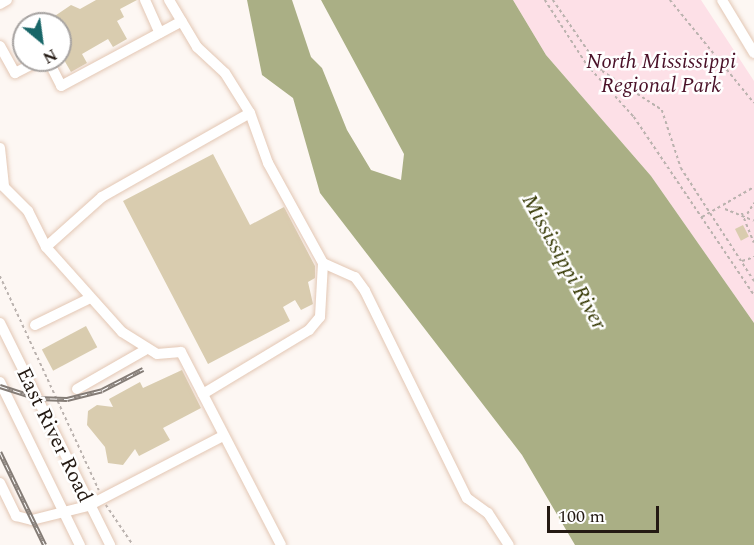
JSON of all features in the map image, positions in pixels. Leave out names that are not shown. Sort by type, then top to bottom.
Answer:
[{"type":"street","points":[[0,4],[7,0]]},
{"type":"street","points":[[145,0],[160,33]]},
{"type":"street","points":[[169,0],[250,113],[268,163],[323,263],[320,317],[309,330],[203,394]]},
{"type":"street","points":[[722,0],[754,53]]},
{"type":"street","points":[[54,72],[62,86],[182,21]]},
{"type":"street","points":[[0,46],[12,68]]},
{"type":"street","points":[[46,247],[102,197],[250,113]]},
{"type":"street","points":[[0,151],[2,185],[28,211],[46,247],[90,298],[145,350]]},
{"type":"street","points":[[323,263],[348,272],[365,291],[467,498],[488,513],[509,545]]},
{"type":"street","points":[[35,325],[90,298]]},
{"type":"street","name":"East River Road","points":[[0,323],[87,506],[110,545]]},
{"type":"street","points":[[77,389],[145,350],[181,352],[281,545]]},
{"type":"street","name":"East River Road","points":[[0,382],[80,545]]},
{"type":"street","points":[[0,483],[16,516],[32,520],[87,506],[103,499],[223,436]]},
{"type":"path","points":[[545,0],[702,217],[754,295]]},
{"type":"path","points":[[553,0],[602,72],[662,110],[681,168],[754,281]]},
{"type":"path","points":[[670,0],[754,104]]},
{"type":"path","points":[[702,217],[724,209],[754,187]]},
{"type":"path","points":[[746,215],[754,203]]},
{"type":"path","points":[[724,209],[742,213],[754,221]]},
{"type":"path","points":[[742,213],[754,243]]},
{"type":"path","points":[[741,261],[754,257]]},
{"type":"path","points":[[0,276],[103,499],[133,545]]},
{"type":"green space","name":"North Mississippi Regional Park","points":[[513,0],[701,0],[754,81],[754,323],[651,176],[546,55]]},
{"type":"water","name":"Mississippi River","points":[[247,0],[292,0],[311,57],[322,68],[347,130],[371,170],[401,180],[404,154],[321,0],[513,0],[546,55],[651,176],[754,323],[754,545],[575,545],[522,455],[320,193],[293,98],[262,75]]},
{"type":"building","points":[[96,0],[137,0],[120,9],[124,17],[117,21],[127,39],[113,47],[108,39],[82,54],[87,63],[72,71],[72,12],[61,12],[71,5],[80,9]]},
{"type":"building","points":[[213,154],[250,225],[284,207],[315,266],[315,278],[308,282],[313,304],[301,310],[295,300],[283,307],[290,321],[208,364],[123,201]]},
{"type":"building","points":[[743,225],[749,237],[741,241],[735,229]]},
{"type":"building","points":[[86,326],[97,347],[53,371],[42,349]]},
{"type":"building","points":[[182,370],[201,408],[163,428],[170,440],[139,456],[135,449],[123,465],[108,463],[105,447],[87,425],[88,411],[97,405],[113,407],[109,399],[140,382],[143,388]]},
{"type":"railway","points":[[0,386],[36,398],[67,399],[102,390],[143,369]]},
{"type":"railway","points":[[0,452],[45,545]]}]
